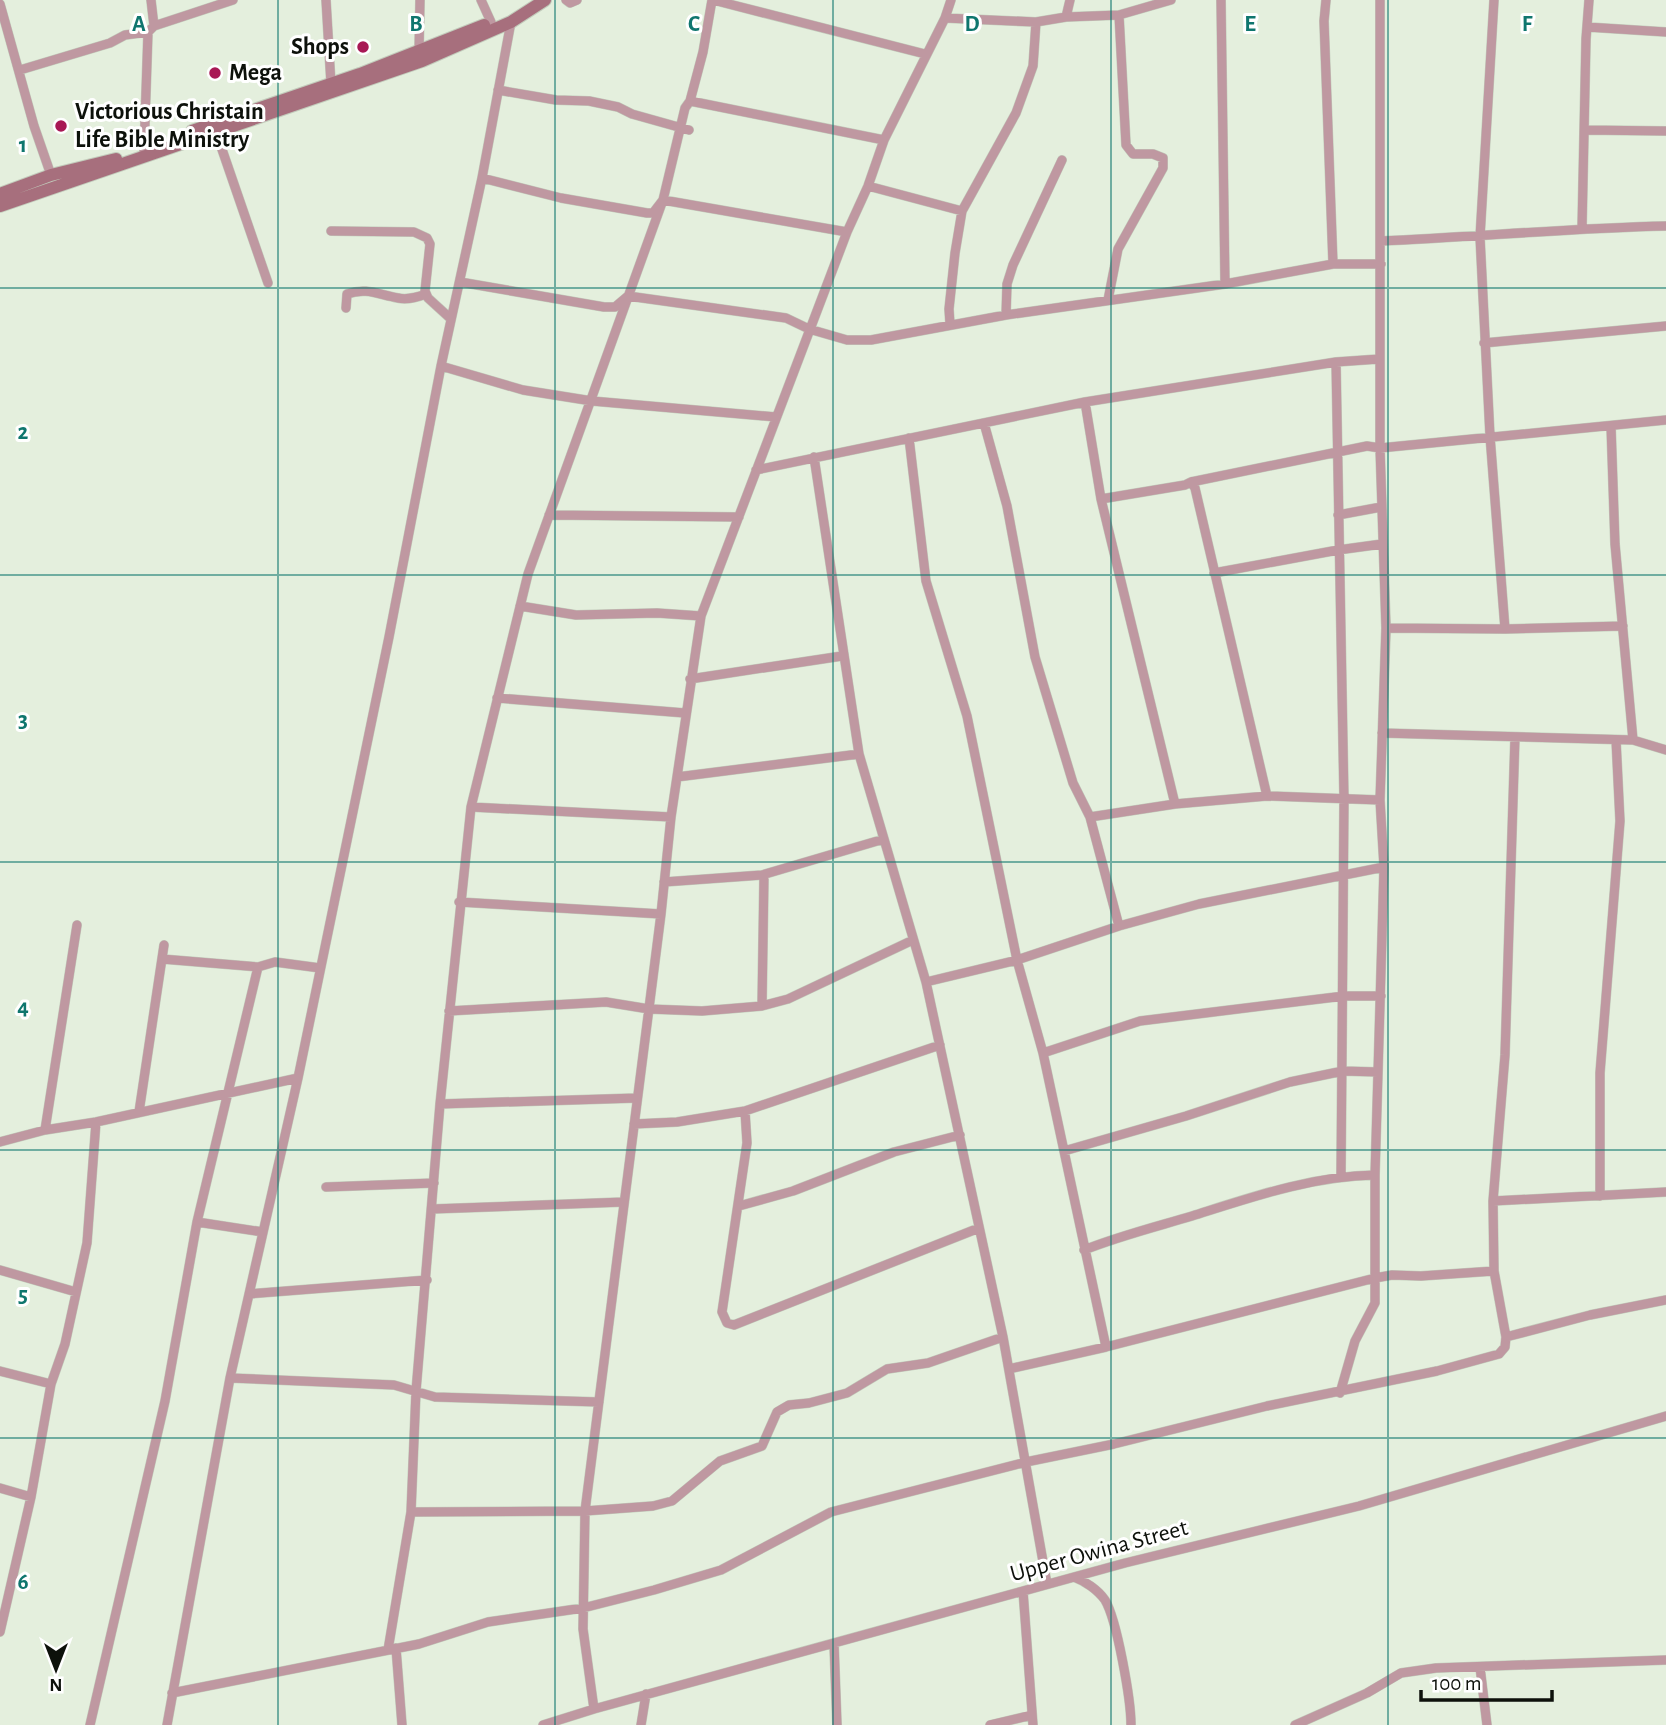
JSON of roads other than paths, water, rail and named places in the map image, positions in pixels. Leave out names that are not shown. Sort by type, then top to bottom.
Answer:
[{"type":"main road","points":[[0,194],[51,175],[144,152],[160,142],[419,52],[491,22],[530,0]]},
{"type":"main road","points":[[0,206],[398,70],[511,22],[545,0]]},
{"type":"street","points":[[144,152],[151,0]]},
{"type":"street","points":[[20,70],[110,43],[125,35],[151,29],[233,0]]},
{"type":"street","points":[[326,0],[331,84]]},
{"type":"street","points":[[419,52],[420,0]]},
{"type":"street","points":[[481,0],[491,22]]},
{"type":"street","points":[[566,0],[570,3],[576,0]]},
{"type":"street","points":[[402,1725],[392,1649],[411,1512],[416,1391],[459,902],[471,807],[528,574],[663,200],[685,108],[690,102],[703,52],[713,0],[925,54]]},
{"type":"street","points":[[594,1709],[583,1629],[585,1511],[671,817],[701,616],[809,329],[884,140],[945,18],[951,0]]},
{"type":"street","points":[[1066,17],[1070,0]]},
{"type":"street","points":[[945,18],[1036,22],[1066,17],[1119,15],[1171,0]]},
{"type":"street","points":[[1221,0],[1225,284]]},
{"type":"street","points":[[1326,0],[1324,21],[1333,264]]},
{"type":"street","points":[[1340,1393],[1355,1341],[1375,1303],[1375,1175],[1384,867],[1380,800],[1386,628],[1379,359],[1380,0]]},
{"type":"street","points":[[1494,0],[1480,237],[1484,343],[1505,629]]},
{"type":"street","points":[[1582,228],[1589,0]]},
{"type":"street","points":[[0,4],[34,126],[51,175]]},
{"type":"street","points":[[1108,300],[1118,249],[1163,168],[1163,158],[1153,154],[1133,154],[1126,145],[1119,15]]},
{"type":"street","points":[[166,1725],[230,1378],[298,1078],[441,366],[482,178],[511,22]]},
{"type":"street","points":[[950,324],[949,309],[962,211],[1016,113],[1033,66],[1036,22]]},
{"type":"street","points":[[1587,27],[1666,32]]},
{"type":"street","points":[[498,90],[618,107],[632,114],[689,130]]},
{"type":"street","points":[[690,102],[884,140]]},
{"type":"street","points":[[1585,130],[1666,131]]},
{"type":"street","points":[[216,131],[268,283]]},
{"type":"street","points":[[1006,315],[1007,284],[1013,265],[1062,160]]},
{"type":"street","points":[[482,178],[561,198],[647,213],[653,213],[663,200]]},
{"type":"street","points":[[868,186],[962,211]]},
{"type":"street","points":[[663,200],[847,232]]},
{"type":"street","points":[[1381,242],[1582,228],[1666,226]]},
{"type":"street","points":[[331,231],[414,233],[427,238],[429,244],[426,294],[451,320]]},
{"type":"street","points":[[460,282],[604,307],[615,307],[628,296],[786,318],[809,329],[847,340],[871,340],[950,324],[1225,284],[1333,264],[1381,264]]},
{"type":"street","points":[[346,308],[347,294],[352,292],[368,290],[398,298],[426,294]]},
{"type":"street","points":[[1484,343],[1666,326]]},
{"type":"street","points":[[756,470],[1085,402],[1336,362],[1379,359]]},
{"type":"street","points":[[1336,362],[1344,799],[1341,1175]]},
{"type":"street","points":[[441,366],[523,390],[592,401],[776,417]]},
{"type":"street","points":[[1085,402],[1101,499],[1175,804]]},
{"type":"street","points":[[1101,499],[1185,485],[1367,446],[1380,448],[1666,420]]},
{"type":"street","points":[[984,423],[1007,506],[1035,657],[1073,783],[1090,817],[1119,926]]},
{"type":"street","points":[[1611,426],[1615,544],[1633,740]]},
{"type":"street","points":[[909,438],[926,581],[967,716],[1017,960],[1044,1053],[1106,1347]]},
{"type":"street","points":[[814,457],[842,656],[859,754],[926,982],[1003,1337],[1047,1584]]},
{"type":"street","points":[[1191,482],[1195,488],[1267,796]]},
{"type":"street","points":[[1338,515],[1381,507]]},
{"type":"street","points":[[549,515],[739,517]]},
{"type":"street","points":[[1214,573],[1382,544]]},
{"type":"street","points":[[520,606],[576,615],[647,613],[701,616]]},
{"type":"street","points":[[1386,628],[1623,626]]},
{"type":"street","points":[[690,679],[842,656]]},
{"type":"street","points":[[497,698],[685,713]]},
{"type":"street","points":[[1382,733],[1633,740],[1666,750]]},
{"type":"street","points":[[172,1693],[419,1644],[488,1622],[583,1608],[721,1570],[831,1512],[1026,1462],[1114,1444],[1267,1406],[1340,1393],[1499,1354],[1505,1347],[1506,1337],[1494,1271],[1493,1201],[1505,1055],[1515,737]]},
{"type":"street","points":[[1600,1196],[1600,1073],[1620,821],[1616,740]]},
{"type":"street","points":[[677,777],[859,754]]},
{"type":"street","points":[[1090,817],[1175,804],[1267,796],[1380,800]]},
{"type":"street","points":[[471,807],[671,817]]},
{"type":"street","points":[[664,882],[764,875],[884,839]]},
{"type":"street","points":[[926,982],[1017,960],[1119,926],[1199,904],[1384,867]]},
{"type":"street","points":[[762,1006],[764,875]]},
{"type":"street","points":[[459,902],[661,914]]},
{"type":"street","points":[[45,1130],[78,925]]},
{"type":"street","points":[[449,1011],[606,1002],[649,1009],[702,1011],[762,1006],[788,999],[913,940]]},
{"type":"street","points":[[139,1112],[164,945]]},
{"type":"street","points":[[162,958],[258,967],[275,962],[320,968]]},
{"type":"street","points":[[90,1725],[162,1414],[197,1222],[258,967]]},
{"type":"street","points":[[1044,1053],[1140,1021],[1344,996],[1381,996]]},
{"type":"street","points":[[634,1124],[677,1122],[745,1111],[940,1045]]},
{"type":"street","points":[[1064,1152],[1290,1082],[1343,1071],[1378,1072]]},
{"type":"street","points":[[0,1142],[45,1130],[96,1122],[298,1078]]},
{"type":"street","points":[[440,1104],[637,1098]]},
{"type":"street","points":[[745,1111],[747,1143],[722,1312],[727,1323],[734,1325],[979,1228]]},
{"type":"street","points":[[0,1632],[31,1497],[51,1384],[65,1344],[87,1243],[96,1122]]},
{"type":"street","points":[[739,1206],[793,1191],[894,1152],[960,1135]]},
{"type":"street","points":[[1084,1250],[1125,1234],[1268,1192],[1341,1175],[1375,1175]]},
{"type":"street","points":[[326,1187],[434,1183]]},
{"type":"street","points":[[1493,1201],[1666,1192]]},
{"type":"street","points":[[432,1209],[624,1202]]},
{"type":"street","points":[[197,1222],[263,1232]]},
{"type":"street","points":[[0,1270],[76,1292]]},
{"type":"street","points":[[1009,1369],[1375,1278],[1494,1271]]},
{"type":"street","points":[[249,1294],[427,1280]]},
{"type":"street","points":[[1506,1337],[1590,1315],[1666,1300]]},
{"type":"street","points":[[411,1512],[585,1511],[653,1506],[672,1501],[720,1461],[762,1446],[778,1412],[789,1405],[847,1393],[887,1369],[928,1363],[1003,1337]]},
{"type":"street","points":[[0,1371],[51,1384]]},
{"type":"street","points":[[230,1378],[394,1385],[435,1398],[599,1402]]},
{"type":"street","name":"Upper Owina Street","points":[[542,1725],[1047,1584],[1359,1506],[1666,1416]]},
{"type":"street","points":[[0,1488],[31,1497]]},
{"type":"street","points":[[1074,1577],[1090,1585],[1105,1600],[1132,1705],[1132,1725]]},
{"type":"street","points":[[990,1725],[1032,1720],[1023,1591]]},
{"type":"street","points":[[834,1643],[837,1725]]},
{"type":"street","points":[[1295,1725],[1367,1693],[1401,1674],[1436,1668],[1666,1660]]},
{"type":"street","points":[[1480,1667],[1487,1725]]},
{"type":"street","points":[[640,1725],[646,1694]]},
{"type":"place","name":"Shops","points":[[363,47]]},
{"type":"place","name":"Mega","points":[[215,73]]},
{"type":"place","name":"Victorious Christain Life Bible Ministry","points":[[61,126]]}]
